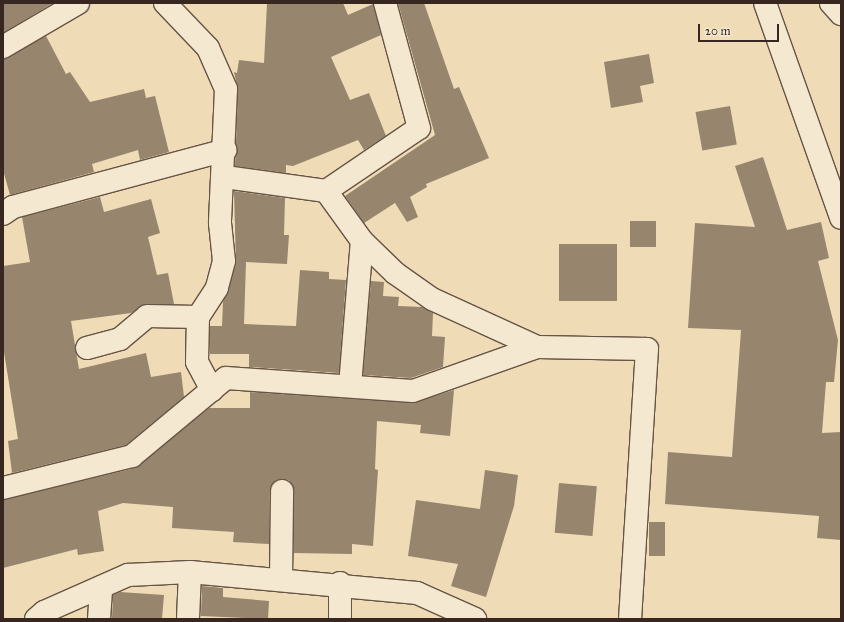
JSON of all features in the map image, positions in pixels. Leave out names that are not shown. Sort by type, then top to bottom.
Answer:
[{"type":"street","points":[[3,47],[78,3]]},
{"type":"street","points":[[165,3],[208,48],[218,64],[226,89],[224,177],[220,223],[224,261],[217,288],[198,317],[197,362],[212,390]]},
{"type":"street","points":[[224,177],[326,190],[419,128],[384,3]]},
{"type":"street","points":[[765,3],[841,218]]},
{"type":"street","points":[[831,3],[841,14]]},
{"type":"street","points":[[3,214],[13,207],[225,150]]},
{"type":"street","points":[[326,190],[362,242],[395,273],[432,299],[537,347]]},
{"type":"street","points":[[350,386],[362,242]]},
{"type":"street","points":[[87,348],[120,339],[147,316],[198,317]]},
{"type":"street","points":[[3,488],[132,456],[226,378],[413,390],[537,347],[647,348],[630,619]]},
{"type":"street","points":[[281,579],[282,491]]},
{"type":"street","points":[[188,619],[190,572]]},
{"type":"street","points":[[36,619],[44,612],[128,575],[190,572],[340,583],[417,593],[475,619]]},
{"type":"street","points":[[340,583],[340,619]]},
{"type":"street","points":[[99,619],[101,587]]},
{"type":"building","points":[[3,3],[53,3],[3,33]]},
{"type":"building","points":[[267,3],[343,3],[348,15],[373,4],[381,35],[331,57],[350,100],[369,93],[386,136],[364,150],[358,140],[293,166],[286,165],[286,173],[235,166],[238,90],[234,72],[237,73],[239,60],[264,63]]},
{"type":"building","points":[[398,3],[424,3],[454,89],[459,87],[489,158],[426,184],[427,187],[410,197],[418,217],[407,222],[395,203],[364,223],[345,196],[435,135]]},
{"type":"building","points":[[46,36],[66,74],[70,72],[90,102],[144,89],[146,98],[155,96],[169,152],[140,160],[138,150],[92,164],[94,172],[10,195],[3,170],[3,59]]},
{"type":"building","points":[[649,54],[654,83],[640,86],[643,102],[611,108],[604,62]]},
{"type":"building","points":[[730,106],[737,144],[702,150],[696,112]]},
{"type":"building","points":[[763,157],[787,230],[821,222],[829,258],[818,261],[838,340],[834,382],[826,382],[822,433],[841,432],[841,540],[817,538],[819,516],[665,504],[668,452],[732,457],[741,330],[688,328],[695,223],[755,227],[735,166]]},
{"type":"building","points":[[234,191],[285,198],[284,235],[289,235],[287,264],[246,262],[244,324],[296,326],[300,270],[329,272],[329,279],[346,280],[339,373],[249,367],[249,354],[210,354],[210,326],[222,326],[223,302],[236,264]]},
{"type":"building","points":[[100,197],[104,212],[151,199],[160,233],[148,237],[157,275],[168,273],[174,304],[147,304],[131,313],[71,321],[79,369],[146,353],[151,377],[181,372],[184,397],[126,445],[12,473],[8,441],[18,439],[3,346],[3,266],[30,262],[22,217]]},
{"type":"building","points":[[630,221],[656,221],[656,247],[630,247]]},
{"type":"building","points":[[559,244],[617,244],[617,301],[559,301]]},
{"type":"building","points":[[371,281],[384,282],[383,296],[399,297],[398,306],[422,307],[433,313],[432,336],[445,337],[443,367],[411,378],[363,375]]},
{"type":"building","points":[[454,390],[450,436],[420,433],[421,425],[377,421],[375,469],[378,470],[373,546],[352,544],[352,554],[294,553],[294,491],[289,480],[282,479],[276,480],[270,490],[269,544],[233,542],[234,532],[172,528],[173,507],[123,503],[98,511],[104,551],[78,555],[77,549],[3,568],[3,500],[135,468],[209,408],[250,408],[250,392],[412,403]]},
{"type":"building","points":[[485,470],[518,475],[514,506],[486,597],[451,586],[458,564],[408,556],[416,500],[480,509]]},
{"type":"building","points":[[559,483],[597,486],[592,536],[555,533]]},
{"type":"building","points":[[649,522],[665,522],[665,556],[649,556]]},
{"type":"building","points":[[202,586],[223,588],[223,597],[269,601],[268,619],[201,616]]},
{"type":"building","points":[[120,592],[164,595],[162,619],[112,619],[113,595]]}]
